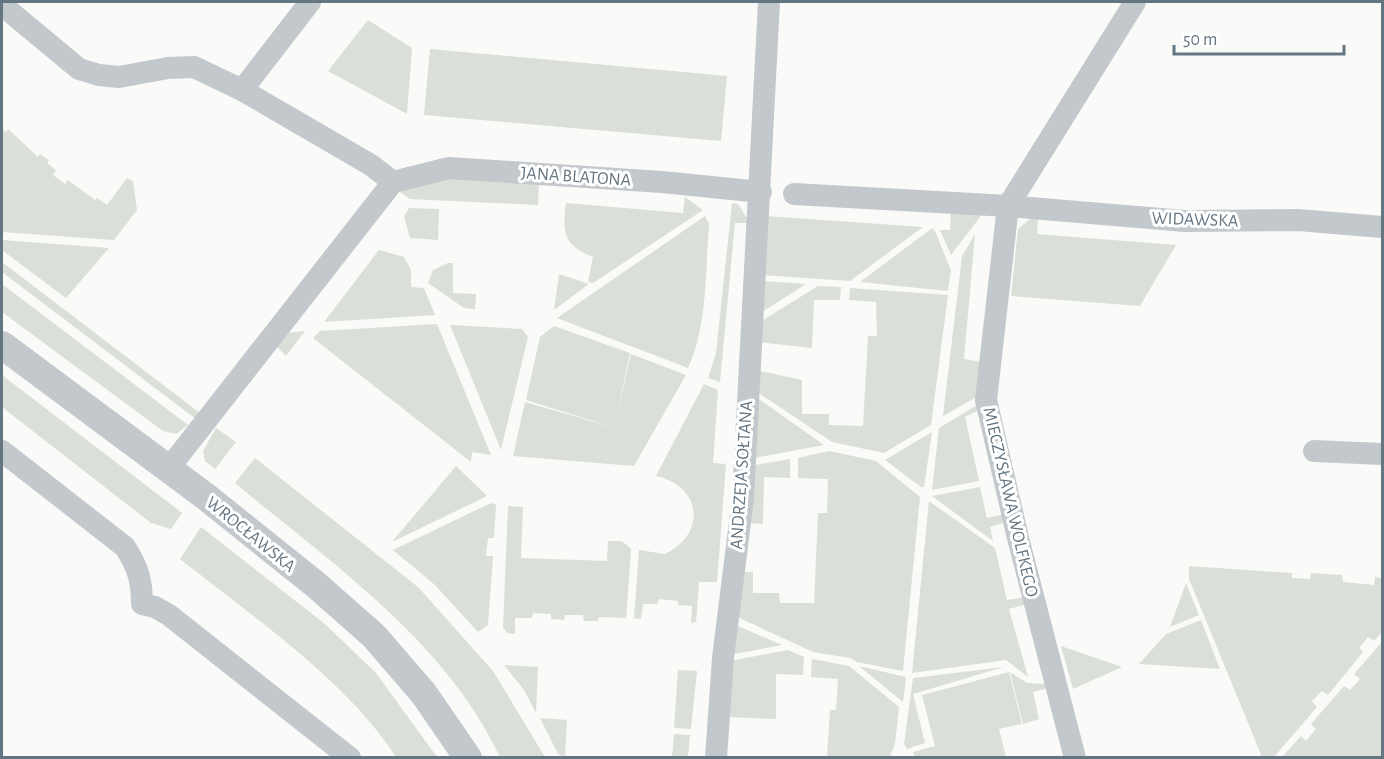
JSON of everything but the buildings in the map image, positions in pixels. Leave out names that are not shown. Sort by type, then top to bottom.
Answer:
[{"type":"street","points":[[242,90],[310,2]]},
{"type":"street","points":[[761,192],[769,2]]},
{"type":"street","name":"MIECZYSŁAWA WOLFKEGO","points":[[1075,758],[1018,538],[986,400],[1008,207],[1135,2]]},
{"type":"street","points":[[2,5],[79,69],[99,75],[119,77],[168,68],[194,67],[242,90],[370,165],[393,182],[169,468]]},
{"type":"street","name":"JANA BLATONA","points":[[393,182],[449,168],[662,182],[761,192]]},
{"type":"street","name":"ANDRZEJA SOŁTANA","points":[[716,758],[723,658],[742,498],[746,387],[761,192]]},
{"type":"street","points":[[794,194],[1008,207]]},
{"type":"street","name":"WIDAWSKA","points":[[1008,207],[1185,221],[1298,220],[1383,227]]},
{"type":"street","name":"WROCŁAWSKA","points":[[2,345],[169,468],[315,584],[374,636],[424,694],[468,758]]},
{"type":"street","points":[[2,451],[125,547],[137,566],[142,583],[142,604],[155,607],[169,615],[350,758]]},
{"type":"street","points":[[1314,452],[1383,454]]},
{"type":"shaded area","points":[[368,20],[412,48],[407,114],[328,71]]},
{"type":"shaded area","points":[[430,49],[727,76],[721,141],[424,115]]},
{"type":"shaded area","points":[[2,129],[6,132],[8,129],[38,157],[40,154],[49,160],[47,163],[56,170],[53,175],[65,184],[68,180],[95,200],[97,198],[107,205],[127,178],[133,181],[137,210],[114,240],[2,232]]},
{"type":"shaded area","points":[[447,178],[539,183],[538,205],[410,199],[400,192],[413,185]]},
{"type":"shaded area","points":[[685,197],[703,210],[593,283],[588,282],[593,257],[576,248],[567,237],[564,223],[566,203],[683,213]]},
{"type":"shaded area","points":[[732,203],[738,204],[750,223],[735,223],[720,382],[708,378],[716,353]]},
{"type":"shaded area","points":[[409,208],[439,209],[438,240],[410,238],[404,216]]},
{"type":"shaded area","points":[[951,211],[983,213],[951,255],[940,230],[950,230]]},
{"type":"shaded area","points":[[705,216],[709,224],[702,316],[688,368],[557,318]]},
{"type":"shaded area","points":[[765,216],[923,227],[850,281],[762,275]]},
{"type":"shaded area","points":[[1038,218],[1037,234],[1176,245],[1140,306],[1011,296],[1018,229],[1030,219]]},
{"type":"shaded area","points":[[934,229],[951,270],[948,291],[860,282]]},
{"type":"shaded area","points":[[975,234],[964,359],[981,362],[977,397],[943,416],[962,256]]},
{"type":"shaded area","points":[[2,240],[109,248],[66,298],[2,250]]},
{"type":"shaded area","points":[[379,250],[404,257],[411,270],[411,287],[424,288],[435,315],[324,322]]},
{"type":"shaded area","points":[[2,262],[200,413],[196,419],[2,272]]},
{"type":"shaded area","points":[[453,263],[453,293],[476,294],[475,309],[464,308],[428,283],[433,270]]},
{"type":"shaded area","points":[[559,274],[589,284],[554,310]]},
{"type":"shaded area","points":[[762,281],[806,284],[759,314]]},
{"type":"shaded area","points":[[2,284],[188,425],[176,434],[163,431],[2,312]]},
{"type":"shaded area","points":[[818,286],[841,287],[840,300],[814,300],[812,348],[758,342],[760,322]]},
{"type":"shaded area","points":[[850,288],[948,295],[931,425],[884,453],[832,442],[754,390],[756,370],[802,380],[802,414],[829,414],[829,425],[863,426],[868,336],[877,336],[876,302],[849,300]]},
{"type":"shaded area","points":[[437,324],[491,455],[472,452],[471,462],[313,338],[320,331]]},
{"type":"shaded area","points":[[450,325],[522,329],[528,337],[501,450]]},
{"type":"shaded area","points":[[554,326],[630,353],[616,419],[631,354],[686,375],[634,466],[513,456],[525,402],[615,428],[526,400],[540,337]]},
{"type":"shaded area","points":[[305,331],[286,356],[277,347],[287,333]]},
{"type":"shaded area","points":[[2,375],[182,513],[171,529],[151,523],[2,407]]},
{"type":"shaded area","points":[[704,384],[718,390],[713,463],[726,464],[717,582],[699,582],[696,622],[691,623],[692,606],[678,605],[678,601],[659,599],[657,604],[643,604],[641,619],[634,618],[639,550],[665,554],[679,545],[688,535],[693,523],[694,511],[683,490],[671,481],[656,476]]},
{"type":"shaded area","points":[[753,395],[824,445],[749,459]]},
{"type":"shaded area","points":[[979,404],[979,410],[965,417],[979,481],[932,490],[939,428]]},
{"type":"shaded area","points":[[216,428],[236,442],[215,469],[205,461],[203,451]]},
{"type":"shaded area","points":[[932,432],[924,487],[921,487],[885,460]]},
{"type":"shaded area","points":[[829,451],[876,461],[920,497],[903,671],[813,652],[733,615],[738,572],[753,572],[753,593],[779,593],[780,603],[814,603],[818,513],[827,513],[828,479],[798,478],[798,458]]},
{"type":"shaded area","points":[[255,458],[418,587],[493,671],[545,757],[500,757],[477,715],[449,676],[418,640],[347,574],[235,483]]},
{"type":"shaded area","points":[[790,459],[790,478],[764,477],[763,524],[746,523],[749,466]]},
{"type":"shaded area","points":[[456,466],[487,496],[392,542]]},
{"type":"shaded area","points":[[980,487],[987,518],[1004,514],[1006,522],[990,527],[993,541],[932,496]]},
{"type":"shaded area","points":[[929,501],[995,548],[1007,600],[1025,597],[1027,604],[1009,609],[1028,677],[1006,660],[912,673]]},
{"type":"shaded area","points":[[491,503],[496,505],[494,538],[488,538],[486,556],[493,556],[488,625],[478,632],[435,585],[393,550]]},
{"type":"shaded area","points":[[508,506],[523,507],[521,558],[607,561],[608,541],[622,541],[631,549],[626,618],[599,617],[598,621],[584,621],[583,615],[565,615],[564,620],[551,619],[551,614],[533,613],[532,618],[515,618],[515,634],[507,633],[503,627]]},
{"type":"shaded area","points":[[201,527],[325,624],[376,673],[437,757],[396,757],[376,729],[325,676],[267,626],[180,559]]},
{"type":"shaded area","points":[[1189,566],[1292,573],[1292,578],[1310,579],[1311,573],[1342,575],[1343,582],[1374,585],[1375,577],[1382,578],[1382,632],[1374,641],[1368,637],[1359,648],[1363,652],[1328,695],[1322,691],[1312,701],[1317,707],[1274,757],[1262,757],[1189,579]]},
{"type":"shaded area","points":[[1186,583],[1199,615],[1170,627]]},
{"type":"shaded area","points":[[1201,620],[1220,669],[1139,664],[1166,634]]},
{"type":"shaded area","points":[[731,623],[782,645],[729,655]]},
{"type":"shaded area","points":[[1382,642],[1382,757],[1282,757],[1301,736],[1306,741],[1316,729],[1311,724],[1344,686],[1350,690],[1360,679],[1354,674]]},
{"type":"shaded area","points":[[1061,646],[1122,667],[1073,689]]},
{"type":"shaded area","points":[[788,650],[804,657],[803,675],[776,674],[776,719],[726,717],[730,661]]},
{"type":"shaded area","points":[[812,659],[849,666],[899,707],[895,744],[890,757],[827,757],[830,710],[836,710],[838,679],[811,677]]},
{"type":"shaded area","points":[[504,665],[538,667],[536,713],[524,690]]},
{"type":"shaded area","points":[[859,666],[906,677],[903,702]]},
{"type":"shaded area","points":[[1004,667],[913,694],[925,743],[907,749],[904,744],[913,678]]},
{"type":"shaded area","points":[[678,670],[697,671],[691,729],[674,728]]},
{"type":"shaded area","points":[[1009,672],[1022,724],[999,729],[1006,757],[915,757],[913,752],[935,746],[922,695]]},
{"type":"shaded area","points":[[1010,672],[1027,683],[1047,684],[1049,688],[1033,692],[1039,719],[1023,724]]},
{"type":"shaded area","points":[[540,718],[567,720],[565,757],[558,754]]},
{"type":"shaded area","points":[[674,734],[690,735],[688,757],[672,757]]}]
